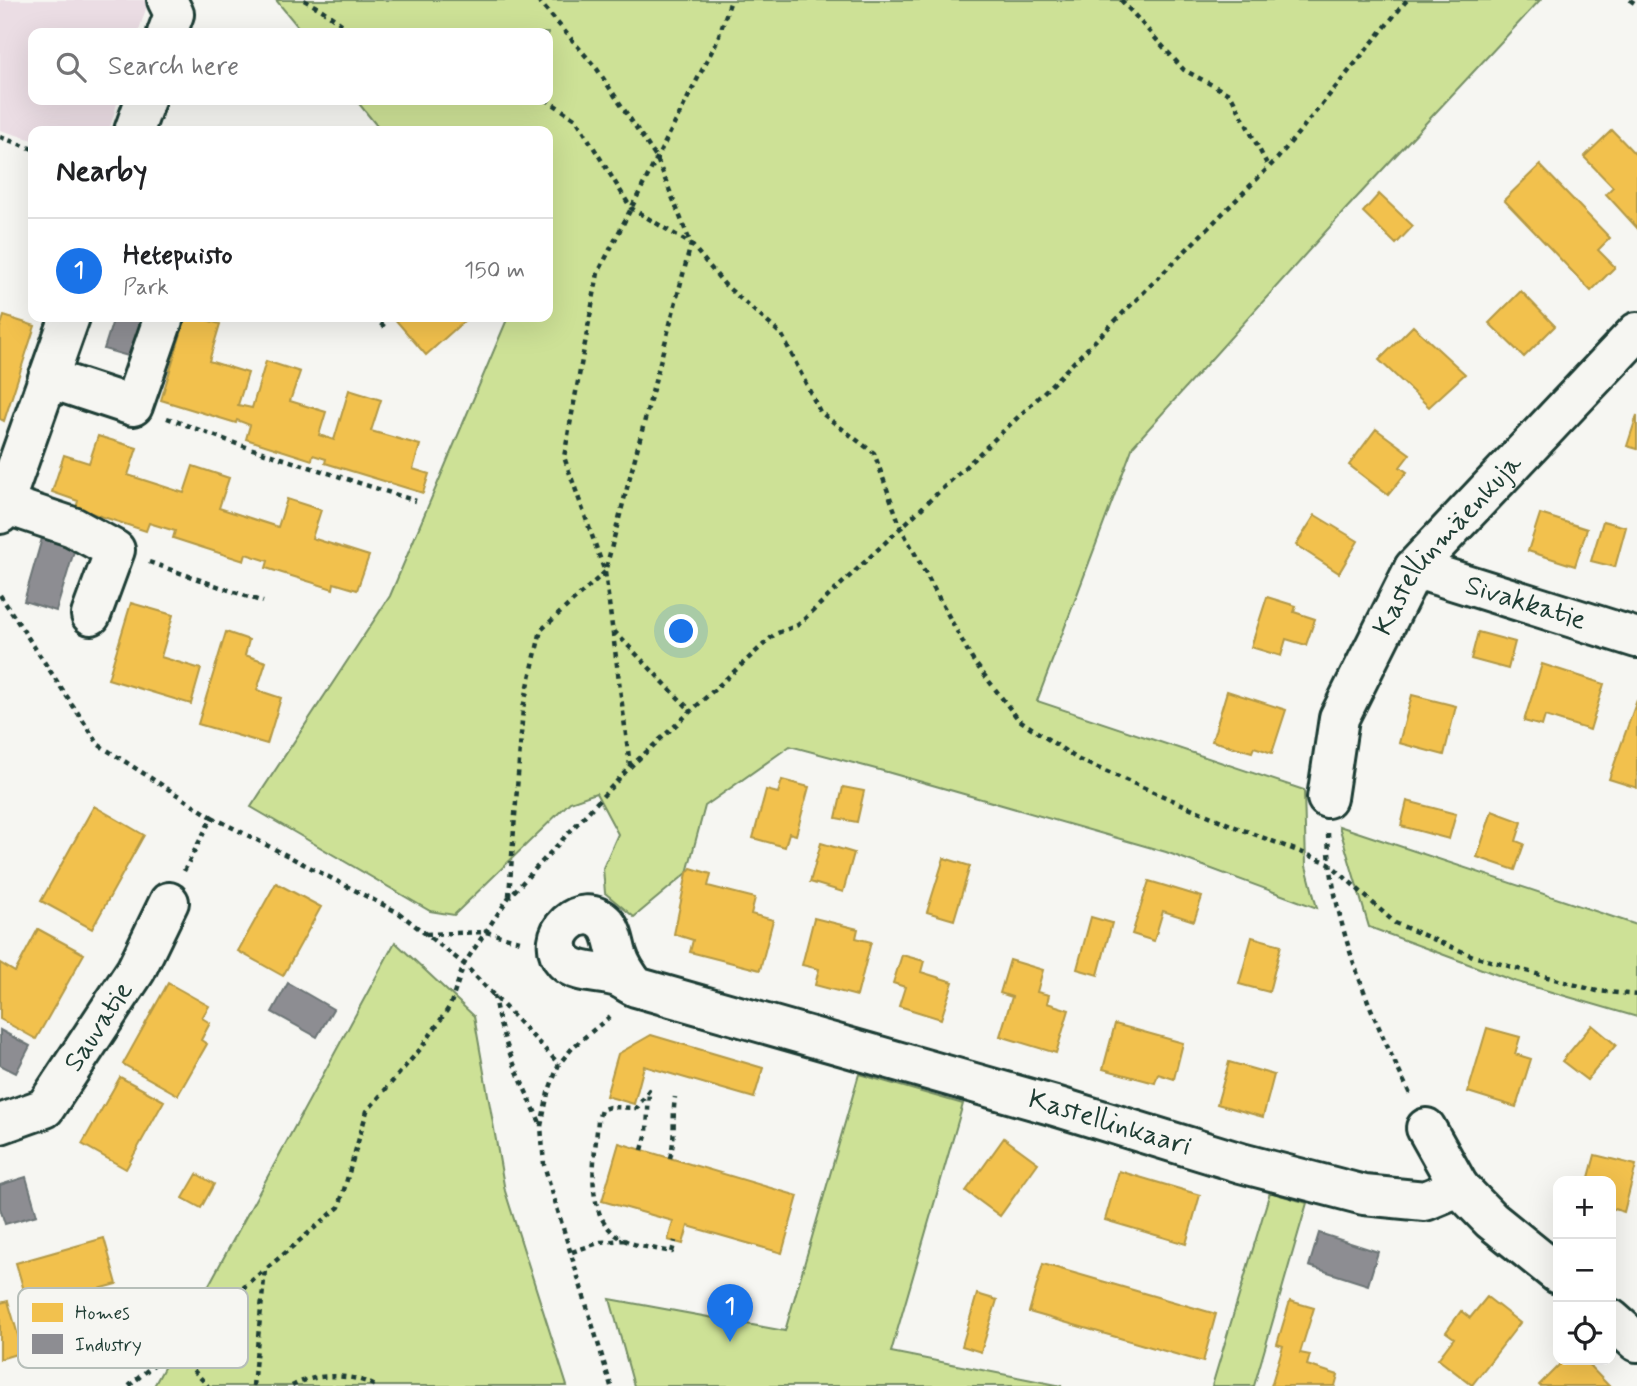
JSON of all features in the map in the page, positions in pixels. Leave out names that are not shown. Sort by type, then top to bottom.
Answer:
[{"type":"street","points":[[136,126],[143,105]]},
{"type":"street","points":[[68,322],[48,377],[11,450],[2,509],[73,527],[115,550],[91,615]]},
{"type":"street","points":[[48,377],[133,406],[162,322]]},
{"type":"street","name":"Kastellinmäenkuja","points":[[1327,798],[1339,718],[1414,568],[1637,332]]},
{"type":"street","name":"Sivakkatie","points":[[1414,568],[1637,638]]},
{"type":"street","name":"Sauvatie","points":[[0,1124],[45,1108],[136,970],[169,902]]},
{"type":"street","points":[[559,951],[558,940],[567,922],[577,916],[598,918],[607,925],[612,934],[621,964],[636,988]]},
{"type":"street","name":"Kastellinkaari","points":[[559,951],[573,967],[618,977],[636,988],[1055,1106],[1241,1163],[1364,1195],[1425,1200],[1459,1186]]},
{"type":"street","points":[[1426,1128],[1459,1186],[1491,1220],[1553,1270]]},
{"type":"street","points":[[1616,1323],[1637,1342]]},
{"type":"path","points":[[304,0],[346,28]]},
{"type":"path","points":[[538,0],[597,69],[656,159],[691,244],[725,285],[782,335],[820,412],[874,453],[901,528],[972,659],[1018,719],[1079,760],[1233,826],[1329,863],[1395,923],[1474,956],[1597,990],[1637,995]]},
{"type":"path","points":[[630,767],[605,572],[564,457],[598,273],[717,41],[731,0]]},
{"type":"path","points":[[1121,0],[1184,70],[1231,95],[1269,167]]},
{"type":"path","points":[[243,1288],[340,1206],[367,1111],[422,1046],[450,1006],[464,964],[509,897],[630,767],[775,634],[798,625],[1034,402],[1269,167],[1407,0]]},
{"type":"path","points":[[1630,0],[1637,5]]},
{"type":"path","points":[[553,104],[576,119],[631,208],[691,244]]},
{"type":"path","points":[[0,138],[28,147]]},
{"type":"path","points":[[509,897],[523,708],[541,630],[605,572],[691,244]]},
{"type":"path","points":[[379,322],[387,329]]},
{"type":"path","points":[[133,406],[240,445],[416,501]]},
{"type":"path","points":[[115,550],[262,602]]},
{"type":"path","points":[[0,596],[99,745],[212,817],[399,913],[464,964],[559,1064]]},
{"type":"path","points":[[612,629],[691,710]]},
{"type":"path","points":[[1327,798],[1329,863],[1353,961],[1388,1049],[1426,1128]]},
{"type":"path","points":[[169,902],[212,817]]},
{"type":"path","points":[[426,934],[486,932],[559,951]]},
{"type":"path","points":[[611,1386],[544,1165],[541,1126],[548,1093],[559,1064],[574,1046],[624,1006],[636,988]]},
{"type":"path","points":[[494,995],[495,1008],[516,1069],[541,1126]]},
{"type":"path","points":[[624,1240],[605,1223],[596,1208],[593,1185],[598,1120],[601,1110],[609,1107],[637,1108],[649,1090],[648,1132],[642,1150]]},
{"type":"path","points":[[670,1158],[675,1140],[675,1097]]},
{"type":"path","points":[[572,1252],[601,1242],[624,1240],[672,1252],[675,1241]]},
{"type":"path","points":[[253,1386],[265,1269]]},
{"type":"path","points":[[129,1386],[150,1368]]},
{"type":"path","points":[[191,1368],[208,1386]]},
{"type":"path","points":[[292,1386],[303,1380],[339,1377],[362,1378],[375,1386]]},
{"type":"shaded area","points":[[0,0],[149,0],[140,28],[28,28],[28,105],[117,105],[110,126],[28,126],[28,138],[0,130]]},
{"type":"green space","points":[[276,0],[1540,0],[1346,209],[1133,446],[1037,701],[1304,790],[1306,866],[1317,908],[1166,852],[790,746],[705,806],[687,873],[634,917],[605,893],[603,868],[618,834],[596,793],[570,802],[454,915],[430,911],[251,807],[390,596],[506,322],[553,322],[553,126],[377,126],[360,105],[553,105],[553,28],[299,28]]},
{"type":"green space","points":[[1339,826],[1637,925],[1637,1017],[1514,981],[1369,927]]},
{"type":"green space","points":[[395,942],[474,1016],[505,1191],[567,1386],[154,1386],[164,1368],[248,1368],[248,1288],[207,1288]]},
{"type":"green space","points":[[859,1074],[963,1104],[891,1352],[1062,1386],[634,1386],[610,1299],[785,1331]]},
{"type":"green space","points":[[1270,1192],[1307,1203],[1254,1386],[1212,1386]]},
{"type":"building: Homes","points":[[1612,130],[1637,156],[1637,228],[1606,194],[1613,187],[1584,157]]},
{"type":"building: Homes","points":[[1540,165],[1610,238],[1598,250],[1615,267],[1591,291],[1504,200]]},
{"type":"building: Homes","points":[[1379,194],[1413,226],[1396,244],[1363,212]]},
{"type":"building: Homes","points":[[1521,291],[1555,326],[1524,357],[1489,323]]},
{"type":"building: Homes","points":[[4,316],[35,326],[4,421],[0,419],[0,328]]},
{"type":"building: Homes","points":[[184,322],[213,322],[220,324],[209,361],[248,373],[238,405],[252,408],[266,361],[300,372],[290,401],[326,412],[319,435],[334,440],[349,390],[381,400],[371,431],[420,445],[413,469],[429,474],[423,493],[325,463],[326,459],[313,455],[312,460],[246,439],[250,425],[161,400]]},
{"type":"building: Homes","points":[[397,322],[463,322],[426,355]]},
{"type":"building: Homes","points":[[1413,326],[1465,374],[1429,407],[1379,360]]},
{"type":"building: Homes","points":[[1637,415],[1637,449],[1627,446]]},
{"type":"building: Homes","points":[[1376,429],[1410,454],[1400,467],[1407,472],[1388,495],[1349,465]]},
{"type":"building: Homes","points":[[98,436],[137,448],[128,475],[184,493],[193,466],[229,478],[219,508],[278,527],[287,499],[321,510],[312,538],[369,556],[357,590],[334,583],[333,589],[266,568],[268,561],[246,554],[244,561],[173,538],[175,531],[149,523],[146,531],[76,508],[78,501],[52,492],[64,455],[89,463]]},
{"type":"building: Homes","points":[[1540,514],[1587,529],[1575,566],[1528,551]]},
{"type":"building: Homes","points":[[1315,515],[1358,541],[1339,573],[1296,545]]},
{"type":"building: Homes","points":[[1603,521],[1626,527],[1615,567],[1591,561]]},
{"type":"building: Homes","points":[[1267,597],[1296,606],[1294,612],[1315,619],[1306,645],[1286,639],[1281,656],[1251,647]]},
{"type":"building: Homes","points":[[131,603],[173,615],[161,657],[201,669],[191,704],[108,679]]},
{"type":"building: Homes","points":[[226,632],[249,640],[245,655],[266,662],[257,690],[281,698],[267,744],[198,724]]},
{"type":"building: Homes","points":[[1478,632],[1515,642],[1508,669],[1471,659]]},
{"type":"building: Homes","points":[[1542,664],[1604,684],[1590,730],[1545,716],[1542,726],[1524,721]]},
{"type":"building: Homes","points":[[1227,691],[1286,710],[1272,753],[1254,747],[1252,752],[1212,741]]},
{"type":"building: Homes","points":[[1412,695],[1456,706],[1444,755],[1399,743]]},
{"type":"building: Homes","points":[[1637,700],[1637,788],[1609,779]]},
{"type":"building: Homes","points":[[782,780],[809,787],[796,835],[789,833],[785,847],[753,838],[766,790],[778,793]]},
{"type":"building: Homes","points":[[843,787],[864,791],[857,822],[836,818]]},
{"type":"building: Homes","points":[[1407,801],[1456,814],[1449,839],[1401,826]]},
{"type":"building: Homes","points":[[94,806],[144,835],[92,929],[41,901]]},
{"type":"building: Homes","points":[[1492,811],[1522,822],[1516,841],[1524,844],[1515,870],[1477,857]]},
{"type":"building: Homes","points":[[821,843],[854,853],[843,892],[810,882]]},
{"type":"building: Homes","points":[[944,858],[970,866],[954,920],[927,912]]},
{"type":"building: Homes","points":[[691,868],[711,874],[708,886],[755,898],[751,914],[773,920],[760,970],[690,952],[693,940],[674,934],[687,873]]},
{"type":"building: Homes","points":[[1149,881],[1202,897],[1194,921],[1163,911],[1154,941],[1132,934]]},
{"type":"building: Homes","points":[[276,883],[321,907],[283,976],[238,951]]},
{"type":"building: Homes","points":[[1091,917],[1112,923],[1098,975],[1077,969]]},
{"type":"building: Homes","points":[[814,918],[858,929],[856,938],[871,942],[857,996],[815,985],[819,969],[802,965]]},
{"type":"building: Homes","points":[[38,929],[84,954],[36,1039],[0,1019],[0,963],[15,972]]},
{"type":"building: Homes","points":[[1252,937],[1281,945],[1269,992],[1239,984]]},
{"type":"building: Homes","points":[[902,955],[924,961],[921,972],[953,982],[941,1019],[899,1006],[905,987],[893,983]]},
{"type":"building: Homes","points":[[1010,960],[1043,970],[1037,992],[1049,995],[1047,1003],[1069,1010],[1056,1053],[1000,1036],[1012,997],[1000,993]]},
{"type":"building: Homes","points":[[168,983],[209,1006],[202,1018],[210,1023],[201,1040],[207,1044],[178,1095],[123,1064]]},
{"type":"building: Homes","points":[[1115,1024],[1183,1043],[1174,1079],[1158,1074],[1155,1083],[1103,1069]]},
{"type":"building: Homes","points":[[1592,1025],[1616,1045],[1587,1080],[1562,1061]]},
{"type":"building: Homes","points":[[1487,1028],[1520,1037],[1515,1054],[1531,1059],[1516,1107],[1468,1092]]},
{"type":"building: Homes","points":[[651,1035],[763,1068],[754,1098],[644,1066],[634,1104],[606,1096],[618,1054]]},
{"type":"building: Homes","points":[[1229,1062],[1274,1075],[1263,1117],[1217,1104]]},
{"type":"building: Homes","points":[[120,1077],[164,1101],[126,1169],[82,1144]]},
{"type":"building: Homes","points":[[1004,1138],[1038,1163],[1000,1216],[966,1191]]},
{"type":"building: Homes","points":[[619,1143],[798,1196],[782,1253],[688,1226],[683,1244],[668,1240],[673,1221],[602,1201]]},
{"type":"building: Homes","points":[[1595,1155],[1636,1165],[1624,1212],[1616,1210],[1616,1176],[1589,1176]]},
{"type":"building: Homes","points":[[1119,1171],[1200,1195],[1186,1244],[1105,1220]]},
{"type":"building: Homes","points":[[197,1174],[214,1184],[201,1208],[183,1198]]},
{"type":"building: Homes","points":[[104,1238],[117,1284],[102,1288],[23,1288],[16,1263]]},
{"type":"building: Homes","points":[[1043,1264],[1216,1314],[1203,1362],[1029,1312]]},
{"type":"building: Homes","points":[[977,1294],[997,1300],[981,1352],[962,1346]]},
{"type":"building: Homes","points":[[1487,1297],[1520,1323],[1472,1385],[1438,1359],[1454,1338],[1446,1332],[1461,1311],[1470,1318]]},
{"type":"building: Homes","points":[[8,1301],[18,1335],[18,1354],[0,1359],[0,1303]]},
{"type":"building: Homes","points":[[1290,1301],[1314,1308],[1300,1353],[1310,1355],[1307,1365],[1338,1375],[1335,1386],[1271,1386],[1283,1346],[1277,1344]]},
{"type":"building: Homes","points":[[1559,1365],[1589,1365],[1609,1386],[1540,1386]]},
{"type":"building: Industry","points":[[112,322],[146,322],[135,358],[104,349]]},
{"type":"building: Industry","points":[[45,528],[78,538],[56,611],[24,601]]},
{"type":"building: Industry","points":[[288,983],[333,1009],[317,1037],[272,1012]]},
{"type":"building: Industry","points":[[0,1030],[30,1046],[16,1073],[0,1065]]},
{"type":"building: Industry","points":[[26,1177],[37,1215],[5,1224],[0,1208],[0,1185]]},
{"type":"building: Industry","points":[[1319,1233],[1378,1252],[1368,1285],[1309,1266]]},
{"type":"place","name":"Hetepuisto","points":[[730,1342]]}]
